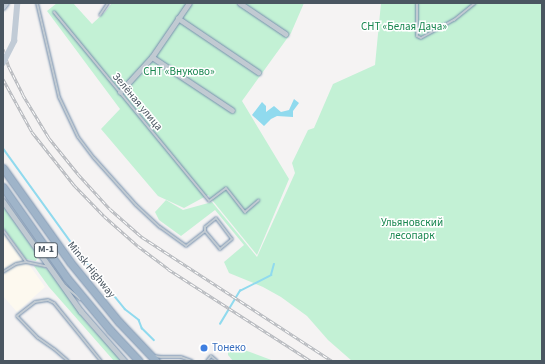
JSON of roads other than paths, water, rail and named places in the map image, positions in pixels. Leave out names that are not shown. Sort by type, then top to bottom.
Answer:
[{"type":"highway","name":"Minsk Highway","points":[[3,168],[70,262],[145,351],[156,361]]},
{"type":"highway","name":"Minsk Highway","points":[[3,187],[42,245],[93,311],[139,361]]},
{"type":"main road","points":[[3,7],[6,3]]},
{"type":"main road","points":[[3,63],[14,42],[17,3]]},
{"type":"street","points":[[120,92],[152,57],[189,3]]},
{"type":"street","points":[[240,3],[286,34]]},
{"type":"street","points":[[178,18],[258,72]]},
{"type":"street","points":[[152,57],[232,110]]},
{"type":"street","points":[[3,201],[81,311],[125,361]]},
{"type":"lane","points":[[37,3],[59,96],[75,130],[94,158],[136,205],[160,227],[186,246],[205,231],[204,227],[216,218],[232,239],[220,249],[205,231]]},
{"type":"lane","points":[[100,15],[108,3]]},
{"type":"lane","points":[[416,3],[417,36],[421,38],[454,20],[475,3]]},
{"type":"lane","name":"Зелёная улица","points":[[54,12],[209,201],[226,188],[245,212],[259,200]]},
{"type":"lane","points":[[3,230],[26,262]]},
{"type":"lane","points":[[3,272],[16,264],[26,262],[43,264],[49,267]]},
{"type":"lane","points":[[56,276],[93,311]]},
{"type":"lane","points":[[68,361],[38,338],[17,316],[35,302],[48,300],[54,303],[101,361]]},
{"type":"lane","points":[[145,351],[162,358],[181,357],[192,361]]},
{"type":"lane","points":[[207,361],[211,356],[217,361]]},
{"type":"water","points":[[294,99],[299,103],[293,111],[293,117],[277,116],[271,119],[264,126],[252,115],[262,102],[266,106],[266,112],[274,106],[281,112],[289,110]]},
{"type":"waterway","points":[[3,148],[74,246],[125,309],[139,320],[142,328],[154,340]]},
{"type":"waterway","points":[[220,324],[240,291],[271,275],[274,264]]},
{"type":"railway","points":[[3,49],[9,67],[23,95],[49,138],[78,174],[110,209],[142,237],[332,361]]},
{"type":"railway","points":[[3,79],[32,132],[74,185],[104,216],[138,246],[168,269],[311,361]]},
{"type":"place","name":"Тонеко","points":[[204,348]]},
{"type":"park label","name":"СНТ «Белая Дача»","points":[[404,27]]},
{"type":"park label","name":"СНТ «Внуково»","points":[[179,72]]},
{"type":"park label","name":"Ульяновский лесопарк","points":[[412,230]]}]
